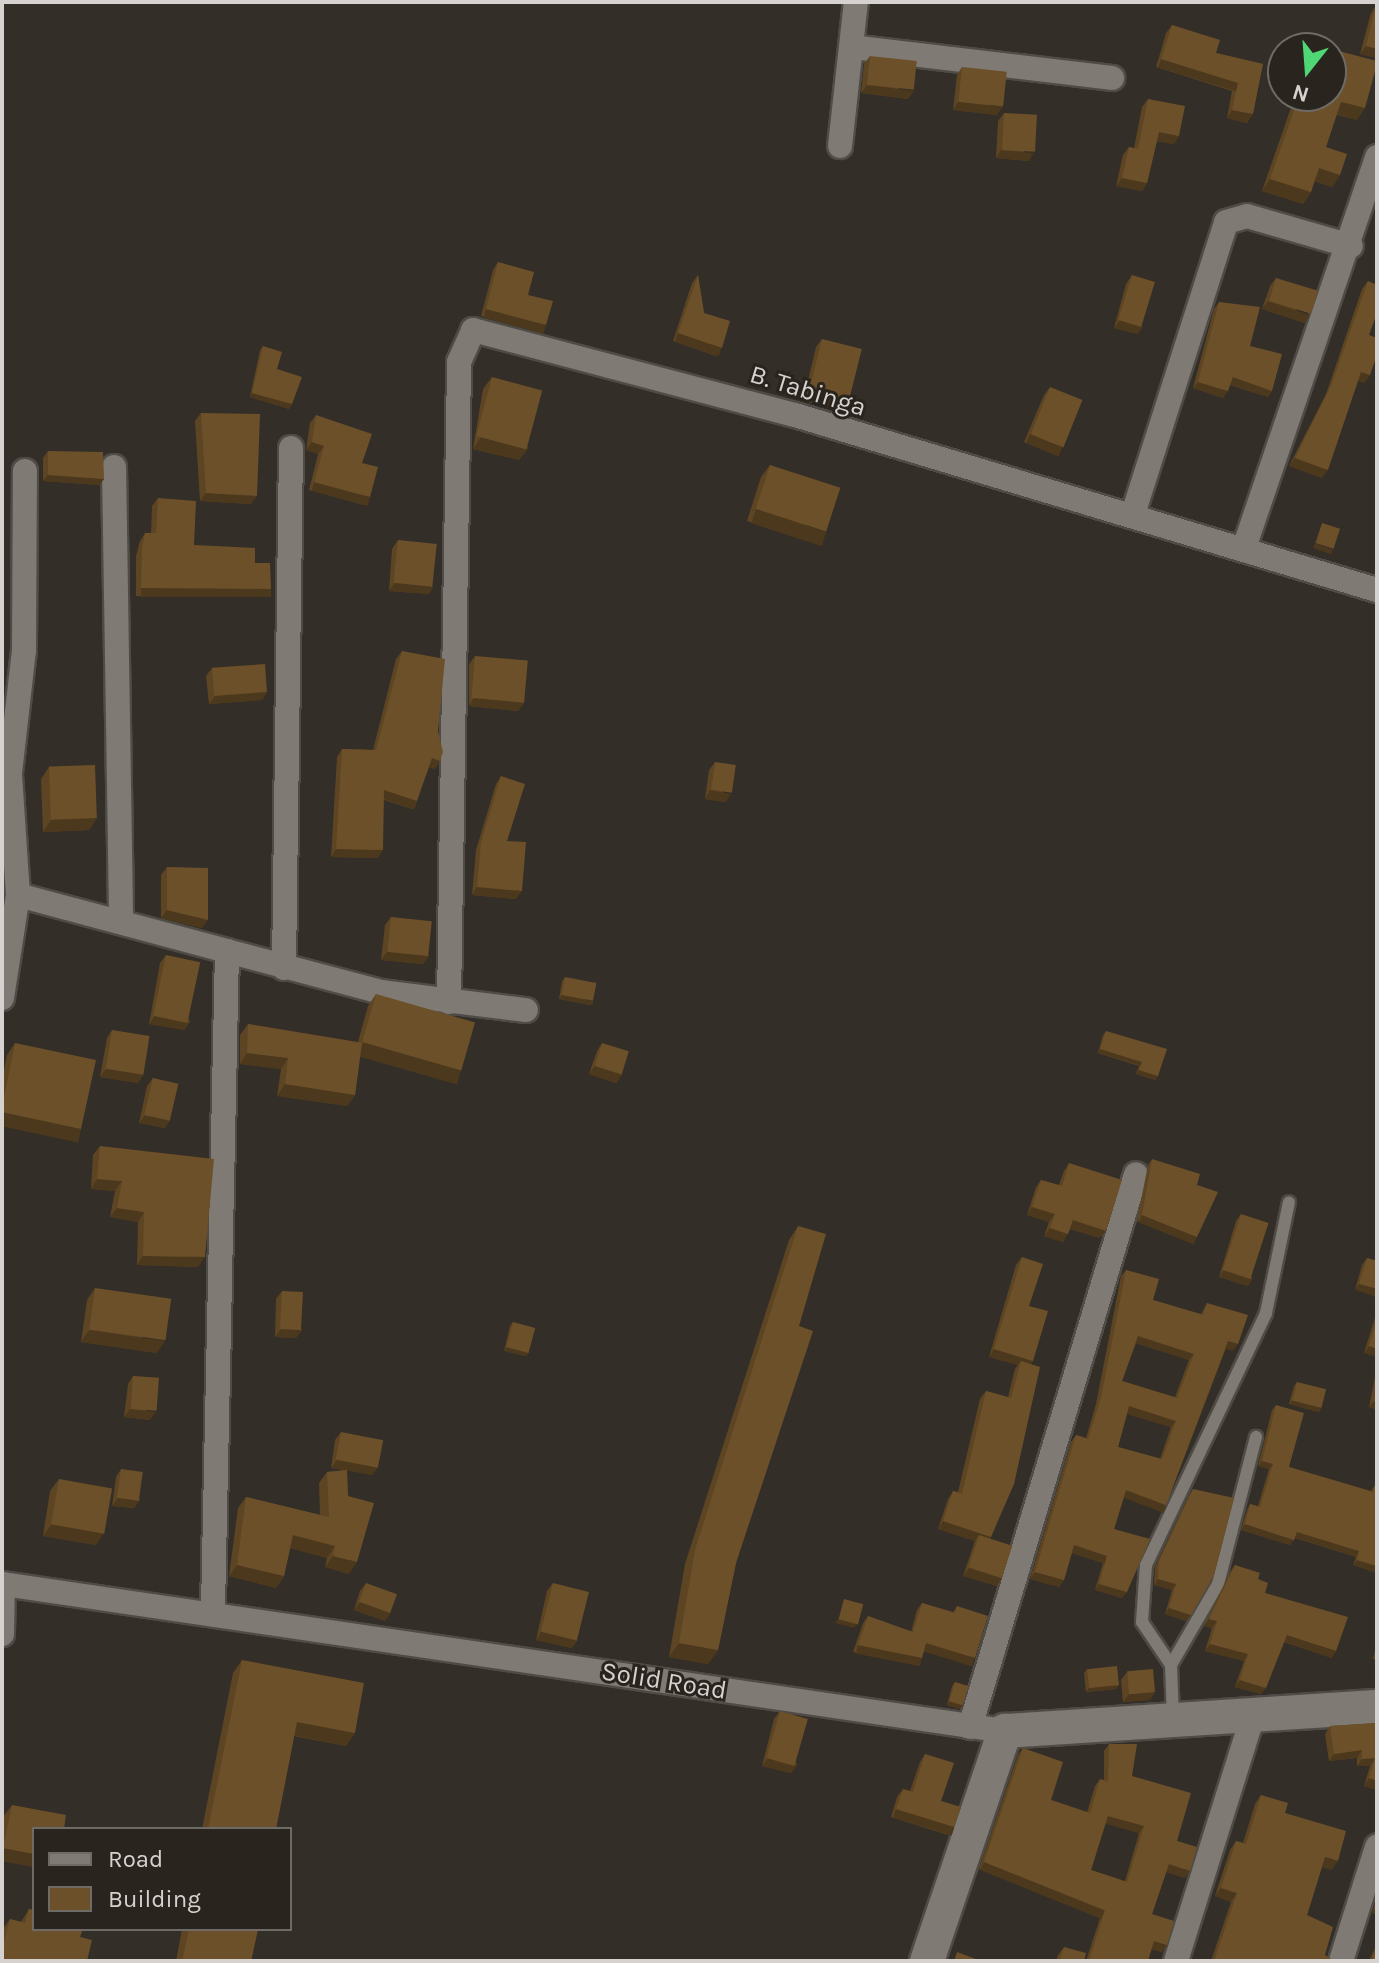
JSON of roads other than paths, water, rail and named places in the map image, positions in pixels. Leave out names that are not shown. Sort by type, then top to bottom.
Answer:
[{"type":"street","points":[[840,146],[856,2]]},
{"type":"street","points":[[852,47],[1112,78]]},
{"type":"street","points":[[1244,548],[1351,246],[1377,157]]},
{"type":"street","points":[[1133,514],[1226,222],[1247,216],[1351,246]]},
{"type":"street","name":"B. Tabinga","points":[[449,1002],[459,589],[459,362],[473,330],[1133,514],[1377,590]]},
{"type":"street","points":[[284,968],[291,448]]},
{"type":"street","points":[[114,467],[121,921]]},
{"type":"street","points":[[2,998],[18,895],[8,813],[25,471]]},
{"type":"street","points":[[18,895],[284,968],[449,1002],[526,1010]]},
{"type":"street","points":[[213,1611],[227,951]]},
{"type":"street","points":[[970,1727],[1136,1174]]},
{"type":"street","name":"Solid Road","points":[[2,1631],[3,1580],[1005,1731],[1377,1707]]},
{"type":"street","points":[[1176,1961],[1253,1715]]},
{"type":"street","points":[[927,1961],[1005,1731]]},
{"type":"street","points":[[1341,1961],[1377,1847]]},
{"type":"lane","points":[[1173,1720],[1171,1665],[1142,1622],[1146,1565],[1266,1313],[1289,1202]]},
{"type":"lane","points":[[1171,1665],[1218,1584],[1256,1437]]}]
